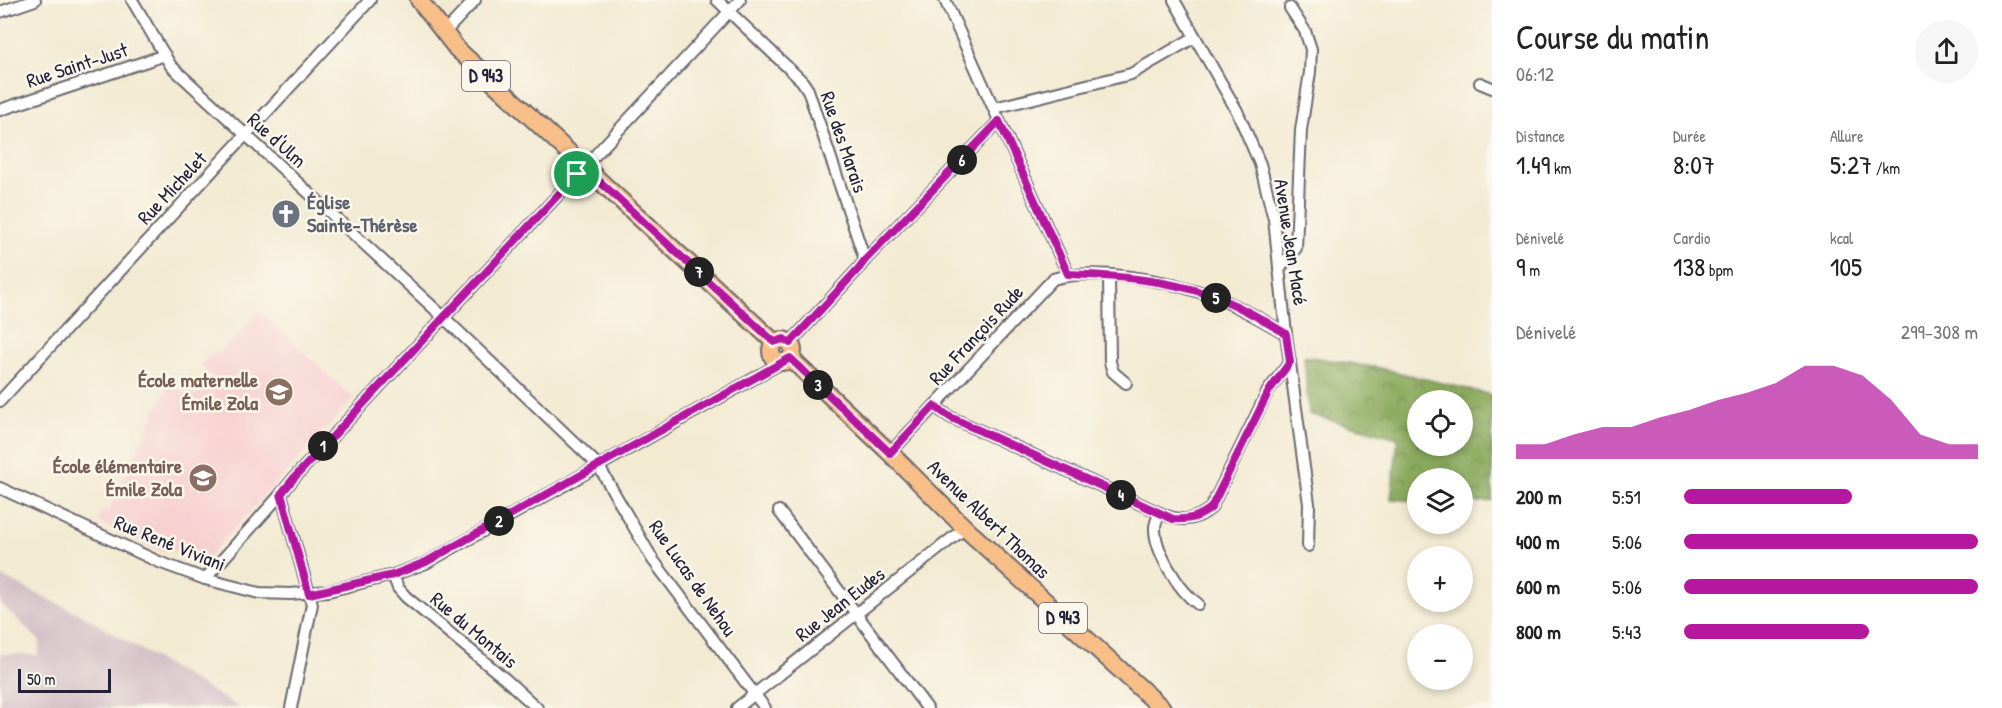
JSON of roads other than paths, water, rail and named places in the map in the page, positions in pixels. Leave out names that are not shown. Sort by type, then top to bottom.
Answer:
[{"type":"main road","name":"Avenue Albert Thomas","points":[[419,0],[456,49],[784,351],[965,528],[1162,708]]},
{"type":"street","points":[[0,12],[35,0]]},
{"type":"street","name":"Rue d'Ulm","points":[[132,0],[171,66],[444,318],[598,465]]},
{"type":"street","name":"Rue Michelet","points":[[0,401],[370,0]]},
{"type":"street","points":[[444,33],[476,0]]},
{"type":"street","name":"Rue des Marais","points":[[717,0],[802,81],[808,90],[865,260]]},
{"type":"street","points":[[205,579],[301,469],[740,0]]},
{"type":"street","points":[[945,0],[1068,274],[1147,280],[1204,293],[1256,316],[1286,334]]},
{"type":"street","name":"Avenue Jean Macé","points":[[1174,0],[1237,111],[1260,164],[1274,219],[1286,334],[1309,504],[1308,546]]},
{"type":"street","points":[[1279,269],[1296,248],[1301,130],[1310,72],[1311,49],[1305,31],[1290,8]]},
{"type":"street","points":[[994,108],[1131,74],[1195,37]]},
{"type":"street","name":"Rue Saint-Just","points":[[0,110],[165,55]]},
{"type":"street","points":[[1480,83],[1492,88]]},
{"type":"street","name":"Rue René Viviani","points":[[0,488],[159,562],[205,579],[259,593],[309,594],[393,575],[426,562],[598,465],[784,351],[865,260],[999,121]]},
{"type":"street","name":"Rue François Rude","points":[[890,453],[1053,279],[1068,274]]},
{"type":"street","points":[[1109,276],[1110,362],[1113,372],[1126,383]]},
{"type":"street","points":[[934,406],[950,417],[1173,519],[1186,520],[1201,516],[1211,508],[1269,391],[1290,362]]},
{"type":"street","name":"Rue Lucas de Nehou","points":[[598,465],[653,560],[765,708]]},
{"type":"street","points":[[281,494],[312,604],[291,708]]},
{"type":"street","points":[[779,511],[927,708]]},
{"type":"street","points":[[1160,513],[1155,526],[1160,554],[1187,597],[1198,604]]},
{"type":"street","name":"Rue Jean Eudes","points":[[737,708],[965,528]]},
{"type":"street","name":"Rue du Montais","points":[[393,575],[398,588],[406,597],[537,708]]},
{"type":"place","name":"Église Sainte-Thérèse","points":[[286,214]]},
{"type":"place","name":"École maternelle Émile Zola","points":[[279,392]]},
{"type":"place","name":"École élémentaire Émile Zola","points":[[203,478]]}]
